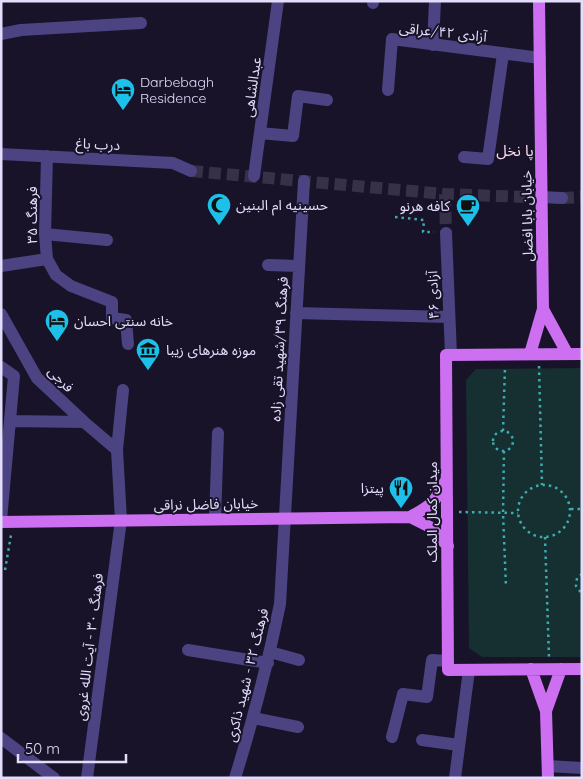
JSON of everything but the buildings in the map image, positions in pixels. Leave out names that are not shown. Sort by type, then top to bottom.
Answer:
[{"type":"main road","name":"خیابان بابا افضل","points":[[534,354],[543,310],[539,1]]},
{"type":"main road","name":"خیابان بابا افضل","points":[[543,310],[567,354]]},
{"type":"main road","points":[[451,355],[582,354]]},
{"type":"main road","name":"میدان کمال الملک","points":[[448,661],[446,355],[451,355]]},
{"type":"main road","points":[[410,517],[437,500],[447,478]]},
{"type":"main road","name":"خیابان فاضل نراقی","points":[[5,521],[410,517],[430,526],[448,546]]},
{"type":"main road","points":[[448,661],[448,670],[582,669]]},
{"type":"main road","points":[[531,669],[546,711]]},
{"type":"main road","points":[[548,772],[546,711],[555,669]]},
{"type":"street","name":"عبدالشاهی","points":[[254,176],[278,1]]},
{"type":"street","points":[[433,44],[435,1]]},
{"type":"street","points":[[1,34],[21,30],[142,23]]},
{"type":"street","name":"آزادی ۴۲/عراقی","points":[[388,90],[392,39],[540,58]]},
{"type":"street","points":[[464,157],[488,159],[503,54]]},
{"type":"street","points":[[260,133],[293,136],[298,96],[327,100]]},
{"type":"street","name":"درب باغ","points":[[1,154],[173,163],[192,171]]},
{"type":"street","name":"فرهنگ ۳۵","points":[[47,156],[47,259],[56,275],[71,286],[112,302],[112,318],[126,320],[128,344]]},
{"type":"street","name":"فرهنگ ۳۹/شهید تقی زاده","points":[[285,518],[304,181]]},
{"type":"street","points":[[541,197],[562,198]]},
{"type":"street","name":"آزادی ۴۶","points":[[446,233],[451,355]]},
{"type":"street","points":[[46,234],[108,240]]},
{"type":"street","points":[[1,266],[47,259]]},
{"type":"street","points":[[268,265],[299,266]]},
{"type":"street","points":[[296,313],[449,317]]},
{"type":"street","name":"فرجی","points":[[1,314],[37,378],[117,450]]},
{"type":"street","points":[[1,367],[14,376],[8,414],[5,521]]},
{"type":"street","points":[[121,520],[117,450],[123,390]]},
{"type":"street","points":[[8,414],[84,422]]},
{"type":"street","points":[[215,519],[218,433]]},
{"type":"street","name":"فرهنگ ۳۲ - شهید ذاکری","points":[[235,778],[269,658],[280,604],[285,518]]},
{"type":"street","name":"فرهنگ ۳۰ - آیت الله غروی","points":[[87,778],[121,520]]},
{"type":"street","points":[[188,650],[299,660]]},
{"type":"street","points":[[392,737],[403,694],[426,698],[432,660],[448,661]]},
{"type":"street","points":[[455,778],[469,670]]},
{"type":"street","points":[[253,718],[298,727]]},
{"type":"street","points":[[1,738],[51,777]]},
{"type":"street","points":[[422,740],[459,745]]},
{"type":"street","points":[[548,772],[582,768]]},
{"type":"path","points":[[395,217],[424,220],[423,232],[446,233]]},
{"type":"path","points":[[534,354],[542,484]]},
{"type":"path","points":[[504,431],[505,368]]},
{"type":"path","points":[[504,431],[510,433],[513,439],[510,448],[504,451],[498,450],[493,442],[497,433],[504,431]]},
{"type":"path","points":[[504,451],[503,513],[506,587]]},
{"type":"path","points":[[542,484],[558,489],[564,494],[569,502],[570,510],[570,518],[566,526],[553,536],[545,537],[536,536],[528,532],[522,525],[518,513],[520,499],[533,487],[542,484]]},
{"type":"path","points":[[570,510],[582,509]]},
{"type":"path","points":[[5,521],[5,570]]},
{"type":"path","points":[[545,537],[555,669]]},
{"type":"path","points":[[582,574],[577,578],[576,586],[582,594]]},
{"type":"green space","points":[[582,368],[582,657],[482,657],[469,648],[466,380],[476,369]]},
{"type":"tunnel","points":[[191,171],[445,194],[526,197]]},
{"type":"tunnel","points":[[445,194],[446,233]]},
{"type":"tunnel","points":[[562,198],[582,197]]},
{"type":"place","name":"Darbebagh Residence","points":[[123,111]]},
{"type":"place","name":"حسینیه ام البنین","points":[[219,226]]},
{"type":"place","name":"کافه هرنو","points":[[468,227]]},
{"type":"place","name":"خانه سنتی احسان","points":[[57,342]]},
{"type":"place","name":"موزه هنرهای زیبا","points":[[148,371]]},
{"type":"place","name":"پیتزا","points":[[401,509]]},
{"type":"district","name":"پا نخل","points":[[515,151]]}]
